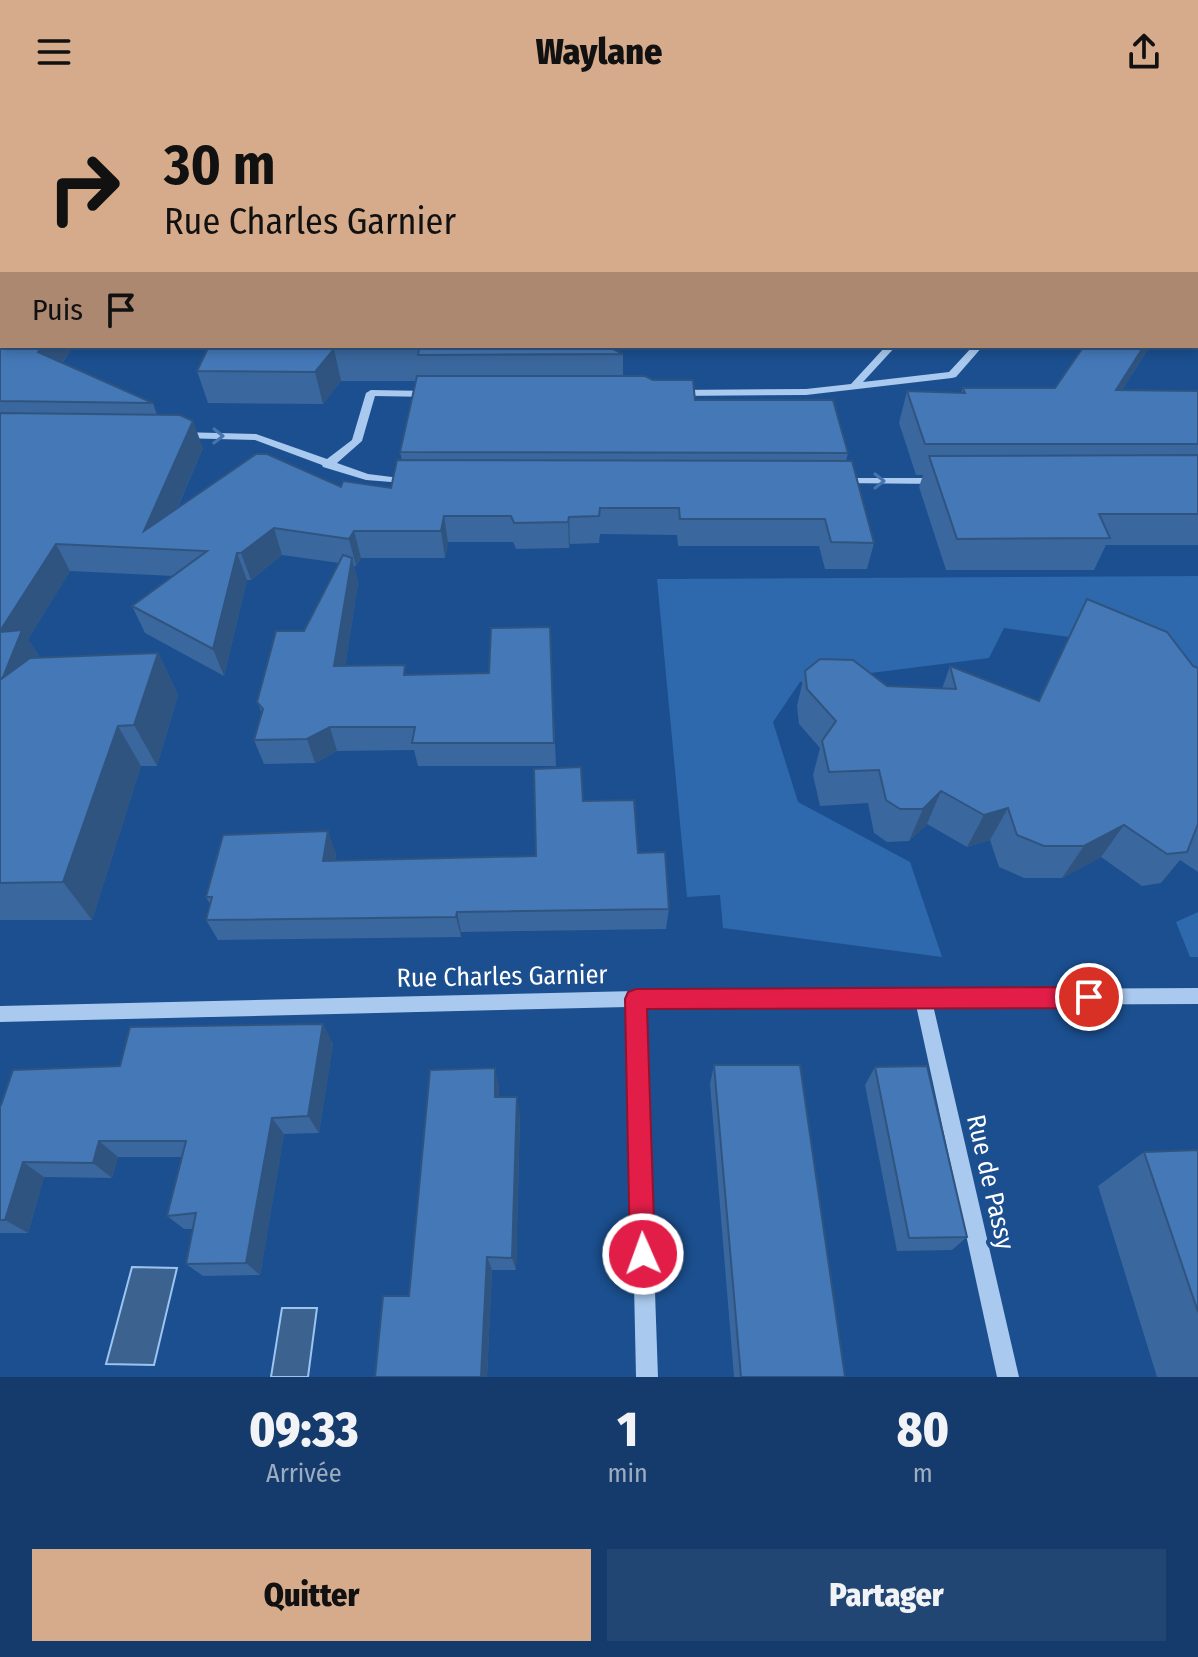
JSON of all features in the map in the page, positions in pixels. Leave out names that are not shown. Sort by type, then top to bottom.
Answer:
[{"type":"street","points":[[855,385],[889,348]]},
{"type":"street","points":[[665,393],[806,392],[952,375],[976,348]]},
{"type":"street","points":[[327,465],[357,441],[371,393],[448,394]]},
{"type":"street","points":[[166,435],[256,437],[366,477],[430,482]]},
{"type":"street","points":[[830,481],[958,481]]},
{"type":"street","name":"Rue Charles Garnier","points":[[0,1014],[636,999],[1198,996]]},
{"type":"street","name":"Rue de Passy","points":[[923,998],[1008,1377]]},
{"type":"street","points":[[636,999],[647,1377]]},
{"type":"shaded area","points":[[1198,576],[1198,709],[1091,640],[1004,628],[989,658],[800,682],[773,722],[798,802],[910,862],[942,957],[723,928],[720,895],[687,897],[657,579]]},
{"type":"shaded area","points":[[1198,912],[1198,957],[1190,957],[1176,922]]},
{"type":"shaded area","points":[[132,1267],[177,1268],[154,1365],[106,1364]]},
{"type":"shaded area","points":[[282,1308],[317,1308],[308,1377],[271,1377]]},
{"type":"building","points":[[0,348],[41,348],[38,352],[153,403],[0,401]]},
{"type":"building","points":[[208,348],[611,348],[623,354],[418,355],[419,349],[334,349],[315,372],[197,371]]},
{"type":"building","points":[[1083,348],[1143,348],[1116,390],[1198,391],[1198,444],[925,444],[907,391],[965,393],[963,388],[1055,388]]},
{"type":"building","points":[[417,376],[645,376],[653,380],[693,380],[695,400],[833,400],[848,453],[400,452]]},
{"type":"building","points":[[0,413],[180,415],[193,421],[144,531],[256,454],[267,454],[341,487],[343,481],[391,488],[397,460],[852,461],[874,543],[831,542],[825,519],[680,519],[679,508],[600,508],[599,516],[569,517],[568,522],[514,523],[511,516],[444,516],[441,531],[354,531],[349,539],[274,528],[237,553],[213,649],[132,606],[207,551],[56,544],[0,631]]},
{"type":"building","points":[[1198,455],[1198,514],[1099,514],[1110,538],[957,539],[929,456]]},
{"type":"building","points":[[343,555],[352,558],[334,666],[405,665],[404,675],[489,673],[491,628],[550,627],[554,743],[412,743],[415,727],[330,727],[307,739],[254,740],[263,709],[257,702],[276,631],[304,631]]},
{"type":"building","points":[[1087,599],[1167,632],[1193,666],[1198,668],[1198,824],[1187,852],[1167,854],[1124,825],[1084,846],[1044,846],[1017,835],[1008,808],[984,815],[941,791],[923,809],[900,809],[886,800],[879,770],[829,772],[822,741],[836,721],[807,689],[805,671],[820,659],[853,660],[887,686],[956,689],[950,666],[1039,701]]},
{"type":"building","points":[[22,630],[3,677],[0,680],[0,632]]},
{"type":"building","points":[[158,653],[134,725],[118,726],[63,882],[0,883],[0,680],[30,658]]},
{"type":"building","points":[[581,767],[583,801],[634,800],[638,853],[665,852],[669,909],[457,912],[456,917],[206,920],[212,897],[206,897],[223,835],[328,831],[323,861],[536,856],[534,769]]},
{"type":"building","points":[[323,1024],[308,1116],[272,1118],[246,1263],[186,1264],[196,1213],[167,1216],[186,1141],[99,1141],[93,1163],[23,1162],[5,1220],[0,1220],[0,1105],[13,1070],[120,1066],[130,1027]]},
{"type":"building","points":[[714,1065],[800,1065],[845,1377],[741,1377]]},
{"type":"building","points":[[927,1066],[967,1237],[909,1238],[875,1067]]},
{"type":"building","points":[[495,1068],[495,1097],[517,1097],[512,1258],[487,1257],[481,1377],[375,1377],[383,1296],[409,1296],[430,1070]]},
{"type":"building","points":[[1198,1150],[1198,1312],[1144,1152]]},
{"type":"route","points":[[643,1254],[636,999],[1089,997]]}]
